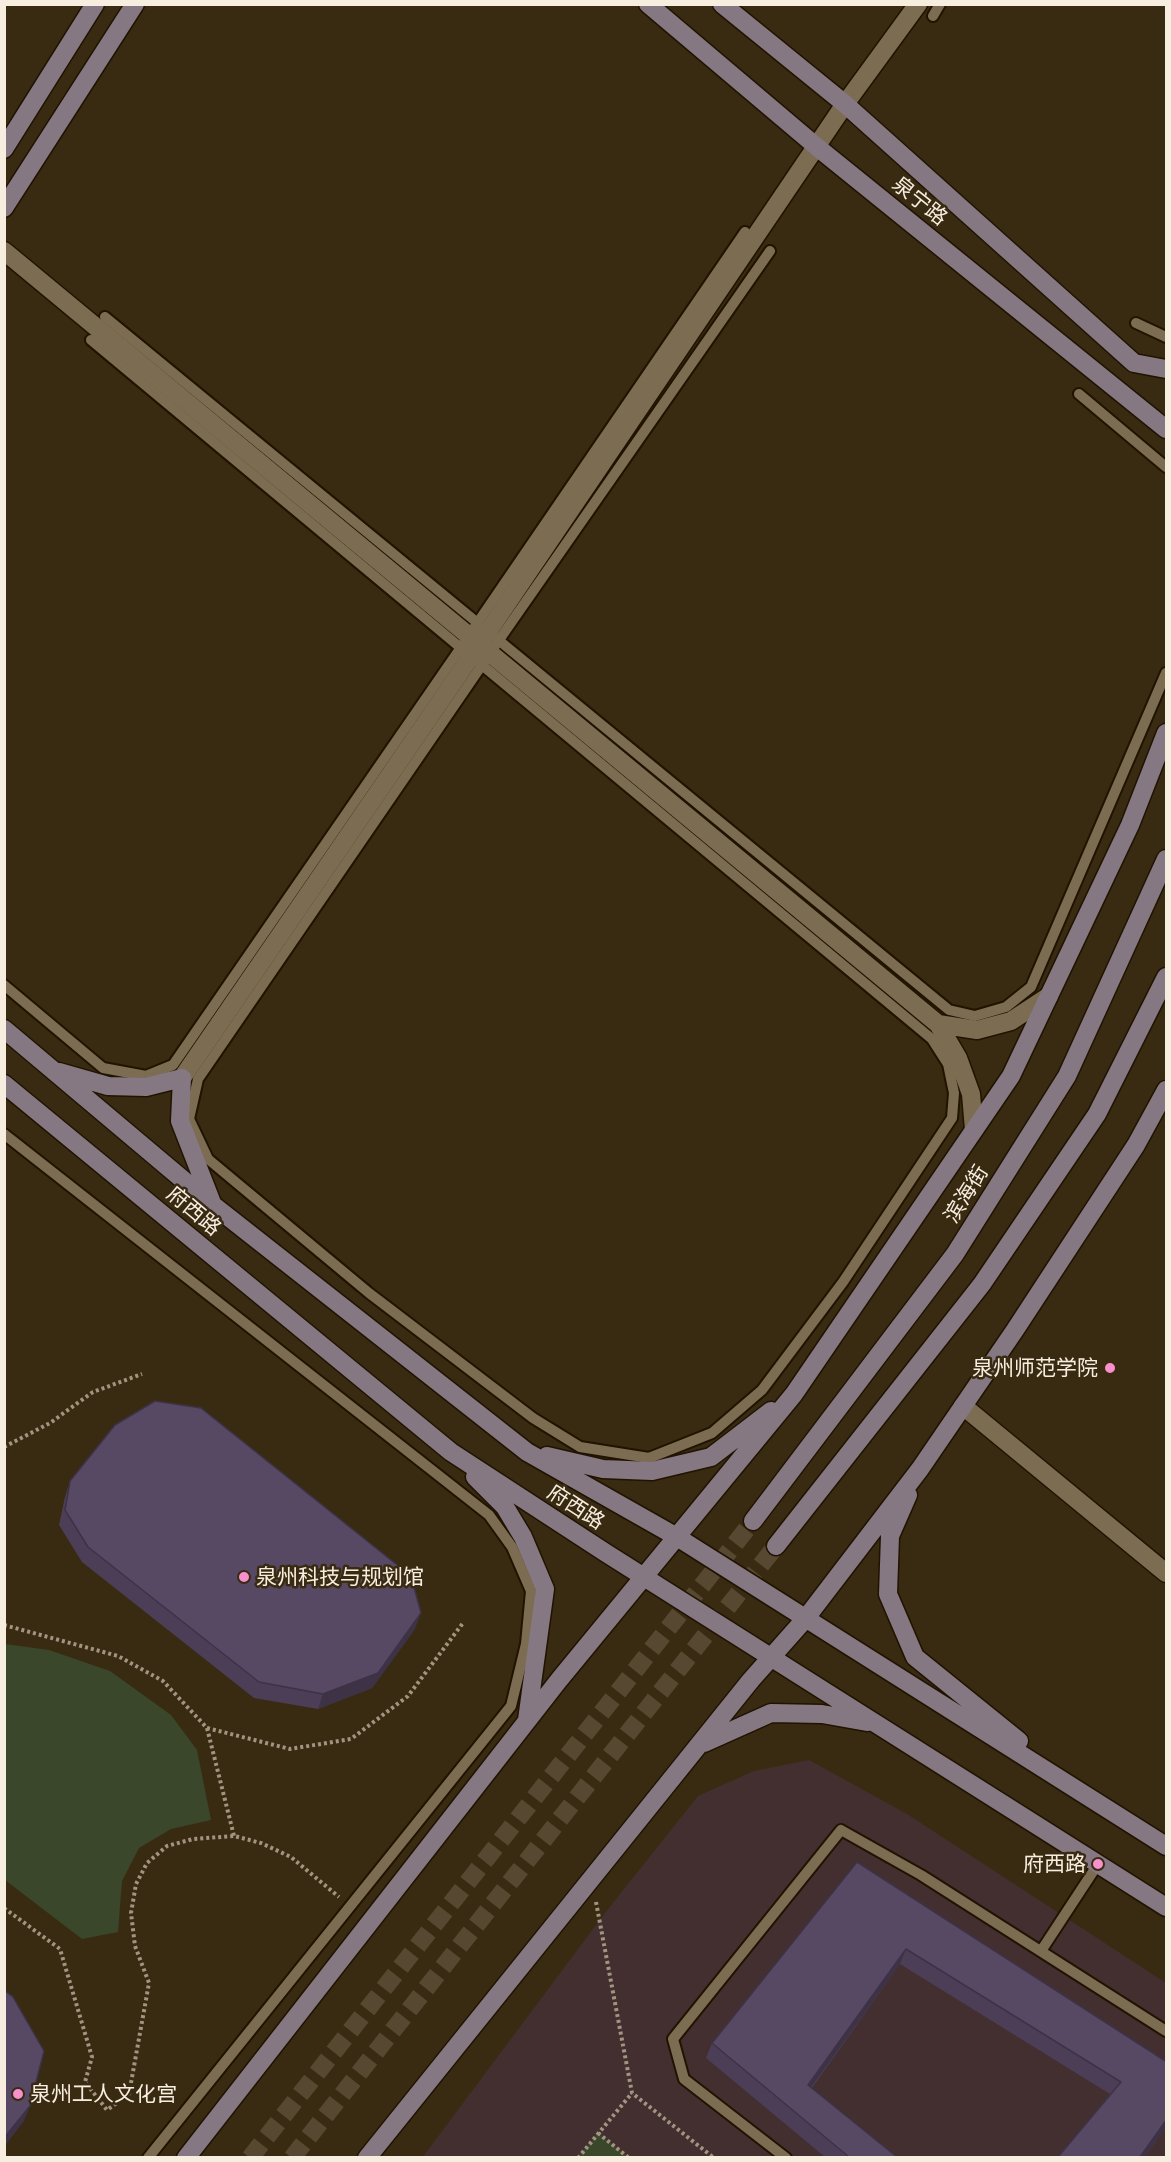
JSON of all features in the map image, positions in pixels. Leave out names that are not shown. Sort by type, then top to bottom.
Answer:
[{"type":"street","points":[[4,149],[95,4]]},
{"type":"street","points":[[4,208],[135,4]]},
{"type":"street","name":"泉宁路","points":[[648,4],[817,147],[1167,429]]},
{"type":"street","name":"泉宁路","points":[[722,4],[845,104],[1134,363],[1167,369]]},
{"type":"street","points":[[213,1205],[180,1121],[182,1078],[480,644],[845,104],[918,4]]},
{"type":"street","points":[[4,251],[938,1024],[958,1058],[971,1094],[974,1130]]},
{"type":"street","points":[[186,2157],[526,1723],[794,1394],[1011,1076],[1130,825],[1167,733]]},
{"type":"street","name":"滨海街","points":[[753,1521],[955,1254],[1067,1076],[1167,859]]},
{"type":"street","points":[[776,1546],[982,1284],[1097,1114],[1167,977]]},
{"type":"street","points":[[938,1024],[977,1030],[1011,1021],[1049,996]]},
{"type":"street","name":"府西路","points":[[4,1029],[213,1205],[527,1452],[677,1537],[1167,1846]]},
{"type":"street","points":[[53,1070],[108,1086],[146,1087],[182,1078]]},
{"type":"street","name":"府西路","points":[[4,1083],[451,1452],[644,1577],[1167,1907]]},
{"type":"street","points":[[368,2157],[771,1657],[806,1618],[920,1469],[1015,1330],[1136,1145],[1167,1090]]},
{"type":"street","points":[[527,1452],[603,1468],[652,1472],[711,1457],[794,1394]]},
{"type":"street","points":[[963,1406],[1167,1573]]},
{"type":"street","points":[[451,1452],[505,1507],[523,1537],[545,1588],[526,1723]]},
{"type":"street","points":[[920,1469],[890,1536],[888,1594],[915,1657],[1086,1795]]},
{"type":"street","points":[[700,1745],[771,1713],[822,1714],[876,1724]]},
{"type":"lane","points":[[933,16],[940,4]]},
{"type":"lane","points":[[105,317],[480,644],[932,1039],[948,1064],[954,1093],[952,1118],[843,1282],[762,1390],[712,1433],[649,1458],[580,1447],[533,1418],[369,1293],[208,1159],[189,1119],[198,1079],[480,644],[745,232]]},
{"type":"lane","points":[[4,986],[103,1068],[146,1076],[173,1065],[770,251]]},
{"type":"lane","points":[[1136,323],[1167,337]]},
{"type":"lane","points":[[91,340],[949,1010],[975,1016],[1006,1007],[1031,987],[1167,673]]},
{"type":"lane","points":[[1079,394],[1167,467]]},
{"type":"lane","points":[[4,1134],[489,1515],[512,1547],[531,1591],[526,1644],[512,1706],[148,2157]]},
{"type":"lane","points":[[786,2157],[684,2079],[673,2039],[841,1830],[921,1875],[1167,2031]]},
{"type":"lane","points":[[1041,1951],[1098,1864]]},
{"type":"path","points":[[4,1447],[50,1423],[93,1392],[142,1374]]},
{"type":"path","points":[[207,1728],[290,1749],[351,1739],[408,1696],[464,1623]]},
{"type":"path","points":[[4,1625],[118,1656],[163,1681],[207,1728],[234,1836]]},
{"type":"path","points":[[4,1908],[60,1949],[92,2057],[85,2082],[107,2110],[129,2094],[149,1983],[135,1946],[131,1913],[136,1884],[147,1863],[166,1846],[193,1839],[234,1836],[261,1843],[291,1857],[350,1906]]},
{"type":"path","points":[[596,1901],[632,2093],[714,2157]]},
{"type":"path","points":[[578,2157],[632,2093]]},
{"type":"path","points":[[598,2133],[629,2157]]},
{"type":"shaded area","points":[[809,1760],[907,1814],[1166,1983],[1166,2157],[422,2158],[605,1913],[698,1796],[754,1771]]},
{"type":"green space","points":[[5,1644],[49,1650],[110,1671],[171,1715],[197,1750],[211,1820],[171,1829],[139,1848],[122,1881],[118,1932],[82,1939],[5,1880]]},
{"type":"green space","points":[[598,2133],[629,2157],[578,2157]]},
{"type":"building","name":"泉州科技与规划馆","points":[[155,1401],[201,1408],[411,1576],[421,1613],[378,1673],[323,1694],[259,1682],[88,1547],[65,1510],[70,1481],[115,1425]]},
{"type":"building","points":[[857,1862],[1167,2062],[1167,2119],[1140,2157],[1058,2157],[1121,2082],[906,1949],[808,2085],[897,2157],[849,2157],[712,2043]]},
{"type":"building","name":"泉州工人文化宫","points":[[4,1990],[13,1997],[44,2051],[30,2106],[4,2138]]},
{"type":"tunnel","points":[[250,2158],[753,1521]]},
{"type":"tunnel","points":[[292,2158],[776,1546]]},
{"type":"place","name":"泉州师范学院","points":[[1110,1368]]},
{"type":"place","name":"泉州科技与规划馆","points":[[244,1577]]},
{"type":"place","name":"府西路","points":[[1098,1864]]},
{"type":"place","name":"泉州工人文化宫","points":[[18,2094]]}]
